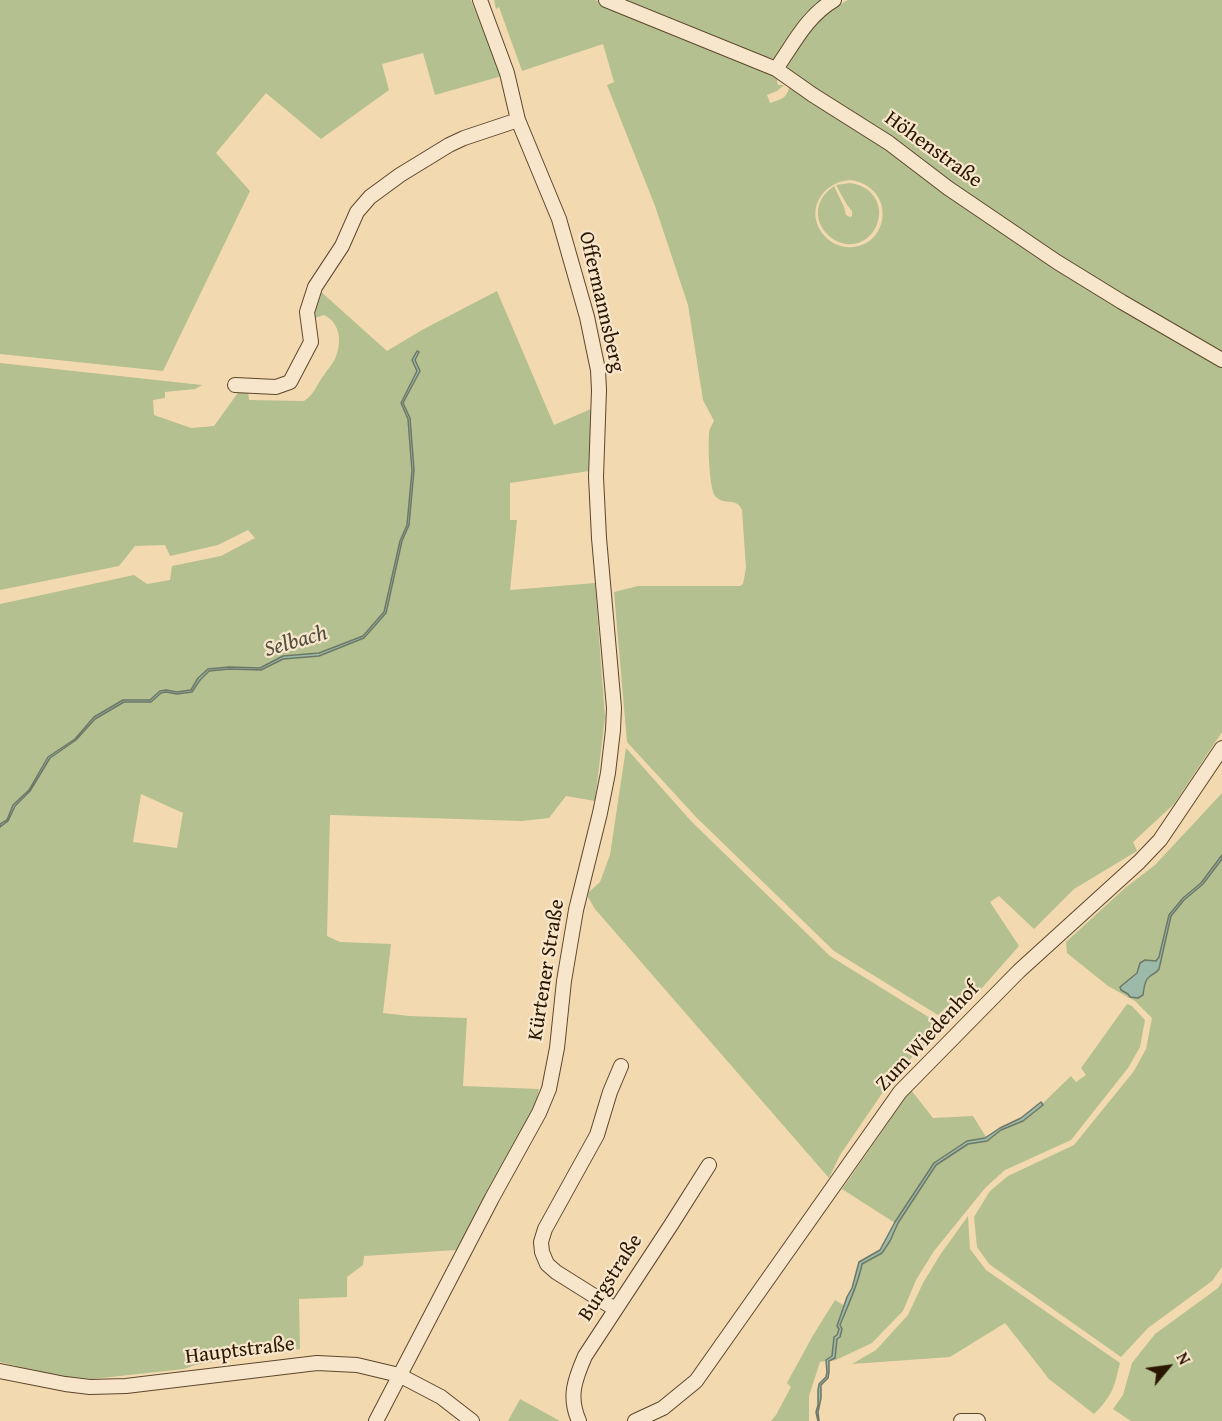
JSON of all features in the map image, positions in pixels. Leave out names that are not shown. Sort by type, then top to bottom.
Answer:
[{"type":"street","name":"Offermannsberg","points":[[480,0],[507,73],[518,120],[559,219],[598,370],[596,477],[599,538]]},
{"type":"street","name":"Höhenstraße","points":[[606,0],[776,69],[889,143],[948,188],[1057,262],[1222,360]]},
{"type":"street","points":[[776,69],[806,24],[834,0]]},
{"type":"street","points":[[235,385],[276,387],[290,382],[311,342],[307,312],[315,287],[342,246],[357,212],[369,197],[449,145],[518,120]]},
{"type":"street","name":"Kürtener Straße","points":[[376,1421],[539,1113],[549,1089],[576,910],[600,813],[613,730],[614,708],[599,538]]},
{"type":"street","name":"Zum Wiedenhof","points":[[635,1421],[663,1408],[696,1381],[900,1092],[1019,971],[1140,862],[1160,840],[1222,748]]},
{"type":"street","points":[[615,1308],[556,1272],[547,1264],[541,1242],[545,1229],[597,1135],[610,1092],[621,1066]]},
{"type":"street","name":"Burgstraße","points":[[579,1421],[575,1412],[573,1393],[585,1356],[709,1165]]},
{"type":"street","name":"Hauptstraße","points":[[0,1371],[90,1387],[126,1386],[317,1363],[357,1365],[399,1375],[441,1396],[472,1421]]},
{"type":"street","points":[[962,1421],[978,1421]]},
{"type":"green space","points":[[0,0],[471,0],[502,76],[435,95],[423,53],[382,64],[389,90],[321,139],[266,93],[216,153],[250,191],[163,371],[0,354]]},
{"type":"green space","points":[[494,0],[595,0],[745,59],[779,78],[778,85],[784,85],[767,95],[770,103],[783,98],[790,86],[873,137],[958,201],[1051,266],[1222,367],[1222,732],[1174,804],[1133,842],[1137,851],[1074,889],[1034,929],[999,896],[990,902],[1019,946],[966,1006],[955,999],[938,1015],[834,951],[696,817],[627,742],[614,592],[638,586],[740,586],[743,584],[746,568],[742,510],[737,503],[719,499],[713,491],[709,466],[709,440],[714,421],[703,400],[688,305],[655,206],[607,85],[614,82],[603,44],[522,71],[499,7],[496,9]],"holes":[[[850,180],[866,185],[876,194],[882,205],[879,229],[872,239],[861,246],[846,247],[833,243],[824,236],[817,224],[816,206],[820,198],[825,191],[840,182]]]},
{"type":"green space","points":[[616,0],[829,0],[777,58],[771,59]]},
{"type":"green space","points":[[848,0],[1222,0],[1222,355],[1059,258],[790,72],[786,63],[806,35],[828,13]]},
{"type":"green space","points":[[850,183],[864,187],[871,192],[879,212],[878,222],[873,232],[862,242],[849,244],[837,241],[827,234],[820,223],[818,211],[822,198],[834,186],[846,215],[852,216],[852,211],[836,185]]},
{"type":"green space","points":[[319,290],[387,351],[497,291],[554,425],[591,409],[589,471],[510,483],[510,520],[517,520],[510,590],[595,583],[605,717],[595,801],[566,796],[549,818],[522,821],[330,815],[327,936],[340,942],[391,944],[383,1013],[467,1018],[463,1086],[539,1089],[535,1107],[456,1250],[364,1256],[363,1265],[347,1277],[347,1297],[299,1299],[300,1349],[247,1356],[184,1369],[92,1379],[57,1376],[0,1362],[0,827],[8,821],[15,806],[30,791],[50,758],[76,740],[95,719],[124,702],[151,702],[161,693],[192,692],[209,671],[261,670],[283,659],[319,656],[365,638],[386,613],[402,541],[409,525],[414,470],[410,418],[403,403],[419,371],[414,360],[418,352],[412,360],[417,371],[401,403],[408,419],[412,471],[407,525],[400,541],[384,612],[363,636],[319,653],[283,656],[260,668],[208,669],[198,678],[191,690],[160,691],[150,700],[123,700],[94,717],[75,739],[48,757],[29,790],[13,805],[7,820],[0,824],[0,604],[134,575],[147,584],[170,580],[172,566],[221,556],[255,538],[248,530],[218,545],[170,556],[165,545],[135,546],[119,566],[0,590],[0,363],[202,385],[195,389],[165,392],[165,398],[153,400],[154,415],[191,428],[214,426],[240,390],[248,390],[249,400],[304,401],[310,396],[335,359],[339,346],[337,328],[324,315],[315,318],[315,305]],"holes":[[[141,794],[183,813],[177,848],[133,842]]]},
{"type":"green space","points":[[626,748],[691,821],[830,956],[938,1023],[943,1029],[917,1051],[883,1092],[840,1155],[829,1178],[595,909],[588,897],[589,892],[600,882],[610,855]]},
{"type":"green space","points":[[1222,793],[1222,855],[1201,883],[1183,898],[1169,915],[1159,957],[1156,961],[1145,960],[1134,976],[1124,983],[1124,992],[1143,995],[1146,981],[1159,969],[1171,916],[1184,900],[1203,884],[1222,859],[1222,1267],[1212,1281],[1148,1328],[1121,1357],[989,1264],[977,1247],[974,1217],[990,1191],[1008,1176],[1074,1145],[1134,1071],[1146,1049],[1152,1018],[1135,1001],[1108,986],[1067,953],[1066,942],[1125,888],[1155,865]]},
{"type":"green space","points":[[1127,1004],[1132,1006],[1145,1020],[1140,1047],[1128,1068],[1071,1140],[1005,1170],[986,1187],[934,1251],[916,1280],[903,1311],[872,1343],[829,1361],[835,1358],[840,1328],[862,1264],[882,1253],[898,1223],[936,1165],[968,1144],[987,1141],[1001,1130],[1023,1121],[1071,1076],[1076,1082],[1086,1075],[1081,1068]]},
{"type":"green space","points":[[911,1090],[933,1118],[973,1116],[986,1137],[967,1141],[934,1163],[895,1223],[842,1189]]},
{"type":"green space","points":[[968,1216],[970,1249],[986,1270],[1120,1363],[1112,1391],[1094,1414],[1049,1379],[1005,1323],[950,1357],[852,1364],[876,1350],[908,1315],[923,1283]]},
{"type":"green space","points":[[1222,1282],[1222,1421],[1131,1421],[1113,1409],[1123,1395],[1132,1363],[1155,1334],[1218,1288]]},
{"type":"green space","points":[[835,1300],[845,1306],[837,1326],[839,1329],[837,1335],[834,1337],[832,1356],[820,1362],[809,1396],[809,1421],[771,1421],[791,1387],[787,1383]]},
{"type":"green space","points":[[520,1399],[560,1421],[508,1421]]},
{"type":"shaded area","points":[[417,351],[419,352],[415,360],[420,371],[403,403],[410,418],[414,470],[409,525],[402,541],[386,613],[364,638],[319,656],[283,659],[261,670],[209,671],[192,692],[161,693],[151,702],[124,702],[95,719],[76,740],[50,758],[30,791],[15,806],[8,821],[0,827],[0,824],[7,820],[13,805],[29,790],[48,757],[75,739],[94,717],[123,700],[150,700],[160,691],[191,690],[198,678],[208,669],[260,668],[283,656],[319,653],[363,636],[384,612],[400,541],[407,525],[412,471],[408,419],[401,403],[417,371],[412,360]]},
{"type":"shaded area","points":[[1222,855],[1222,859],[1203,884],[1184,900],[1171,916],[1159,969],[1146,981],[1143,995],[1138,998],[1130,997],[1120,987],[1137,973],[1140,963],[1145,960],[1156,961],[1169,915],[1183,898],[1201,883]]},
{"type":"shaded area","points":[[1041,1102],[1043,1105],[1023,1121],[1001,1130],[987,1141],[968,1144],[936,1165],[898,1223],[882,1253],[862,1264],[840,1325],[842,1329],[837,1339],[835,1358],[829,1361],[828,1378],[821,1385],[818,1421],[816,1412],[819,1384],[826,1377],[826,1360],[832,1356],[834,1337],[839,1329],[837,1326],[852,1288],[859,1262],[880,1250],[895,1222],[934,1163],[967,1141],[985,1138],[1021,1118]]},
{"type":"water label","name":"Selbach","points":[[296,642]]}]
